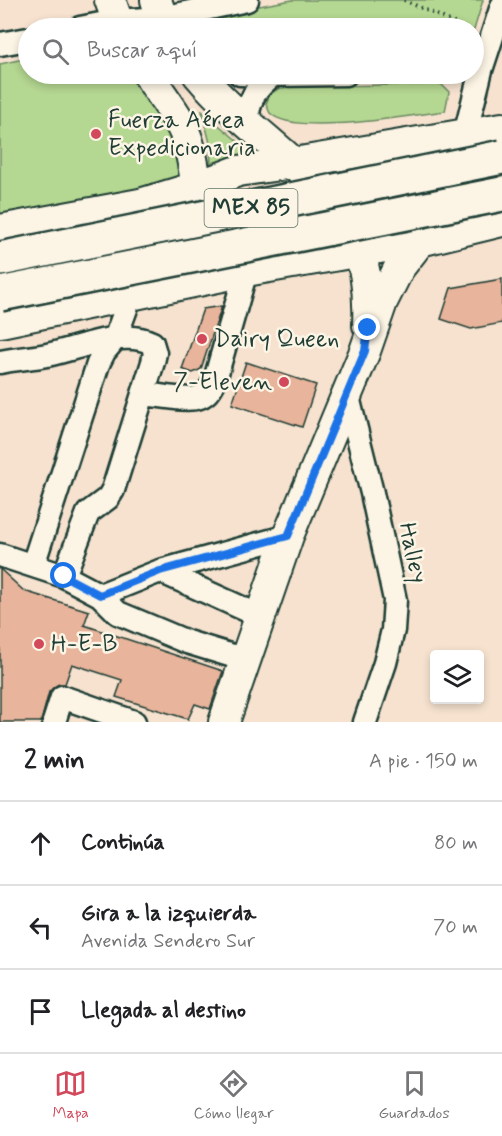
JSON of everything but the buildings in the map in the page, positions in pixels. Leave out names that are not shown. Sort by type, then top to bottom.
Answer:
[{"type":"highway","name":"MEX 85","points":[[0,259],[502,157]]},
{"type":"highway","name":"MEX 85","points":[[0,294],[502,194]]},
{"type":"main road","points":[[154,84],[186,134],[195,165],[196,187],[209,242],[218,256],[232,268],[246,271]]},
{"type":"main road","points":[[207,84],[324,191],[348,222],[359,251],[368,288],[369,308],[365,351]]},
{"type":"main road","points":[[251,126],[286,137],[308,140],[405,128],[423,129],[453,136]]},
{"type":"main road","points":[[0,231],[140,204],[238,171],[260,166],[294,163],[502,128]]},
{"type":"main road","points":[[401,146],[387,173],[383,201],[387,225],[409,243]]},
{"type":"main road","points":[[324,191],[327,210],[325,257]]},
{"type":"main road","points":[[140,204],[160,220],[171,246],[170,265],[144,293]]},
{"type":"main road","points":[[0,322],[246,271],[409,243],[502,221]]},
{"type":"main road","points":[[224,722],[288,536],[365,351],[390,284],[409,243]]},
{"type":"street","points":[[116,17],[162,15],[247,0]]},
{"type":"street","points":[[486,70],[502,6]]},
{"type":"street","points":[[0,44],[18,41]]},
{"type":"street","points":[[251,126],[248,109],[254,93],[264,84]]},
{"type":"street","points":[[453,136],[479,84]]},
{"type":"street","points":[[143,393],[191,399],[202,397],[210,390],[215,380],[246,271]]},
{"type":"street","points":[[33,565],[98,364],[144,293]]},
{"type":"street","points":[[0,362],[46,355],[115,339],[142,338],[152,343],[154,353],[113,490],[108,498],[88,513],[64,576]]},
{"type":"street","name":"Halley","points":[[347,393],[395,600],[393,630],[385,663],[365,722]]},
{"type":"street","points":[[100,595],[160,571],[288,536]]},
{"type":"street","points":[[0,555],[64,576],[100,595],[118,613],[187,642],[246,660]]},
{"type":"street","points":[[160,571],[262,617]]},
{"type":"street","points":[[54,722],[62,698],[134,722]]},
{"type":"path","points":[[404,0],[443,18]]},
{"type":"green space","points":[[292,0],[483,0],[478,18],[200,17]]},
{"type":"green space","points":[[18,60],[18,84],[148,84],[184,140],[182,172],[173,184],[0,224],[0,64]]},
{"type":"green space","points":[[441,84],[449,92],[445,111],[381,120],[326,124],[302,123],[282,120],[270,113],[266,104],[270,94],[281,87]]},
{"type":"green space","points":[[202,111],[240,143],[248,154],[211,166],[210,143]]},
{"type":"place","name":"Fuerza Aérea Expedicionaria","points":[[96,134]]},
{"type":"place","name":"Dairy Queen","points":[[202,339]]},
{"type":"place","name":"7-Eleven","points":[[284,382]]},
{"type":"place","name":"H-E-B","points":[[39,644]]},
{"type":"route","points":[[64,576],[100,595],[160,571],[288,536],[365,351],[368,328]]}]
